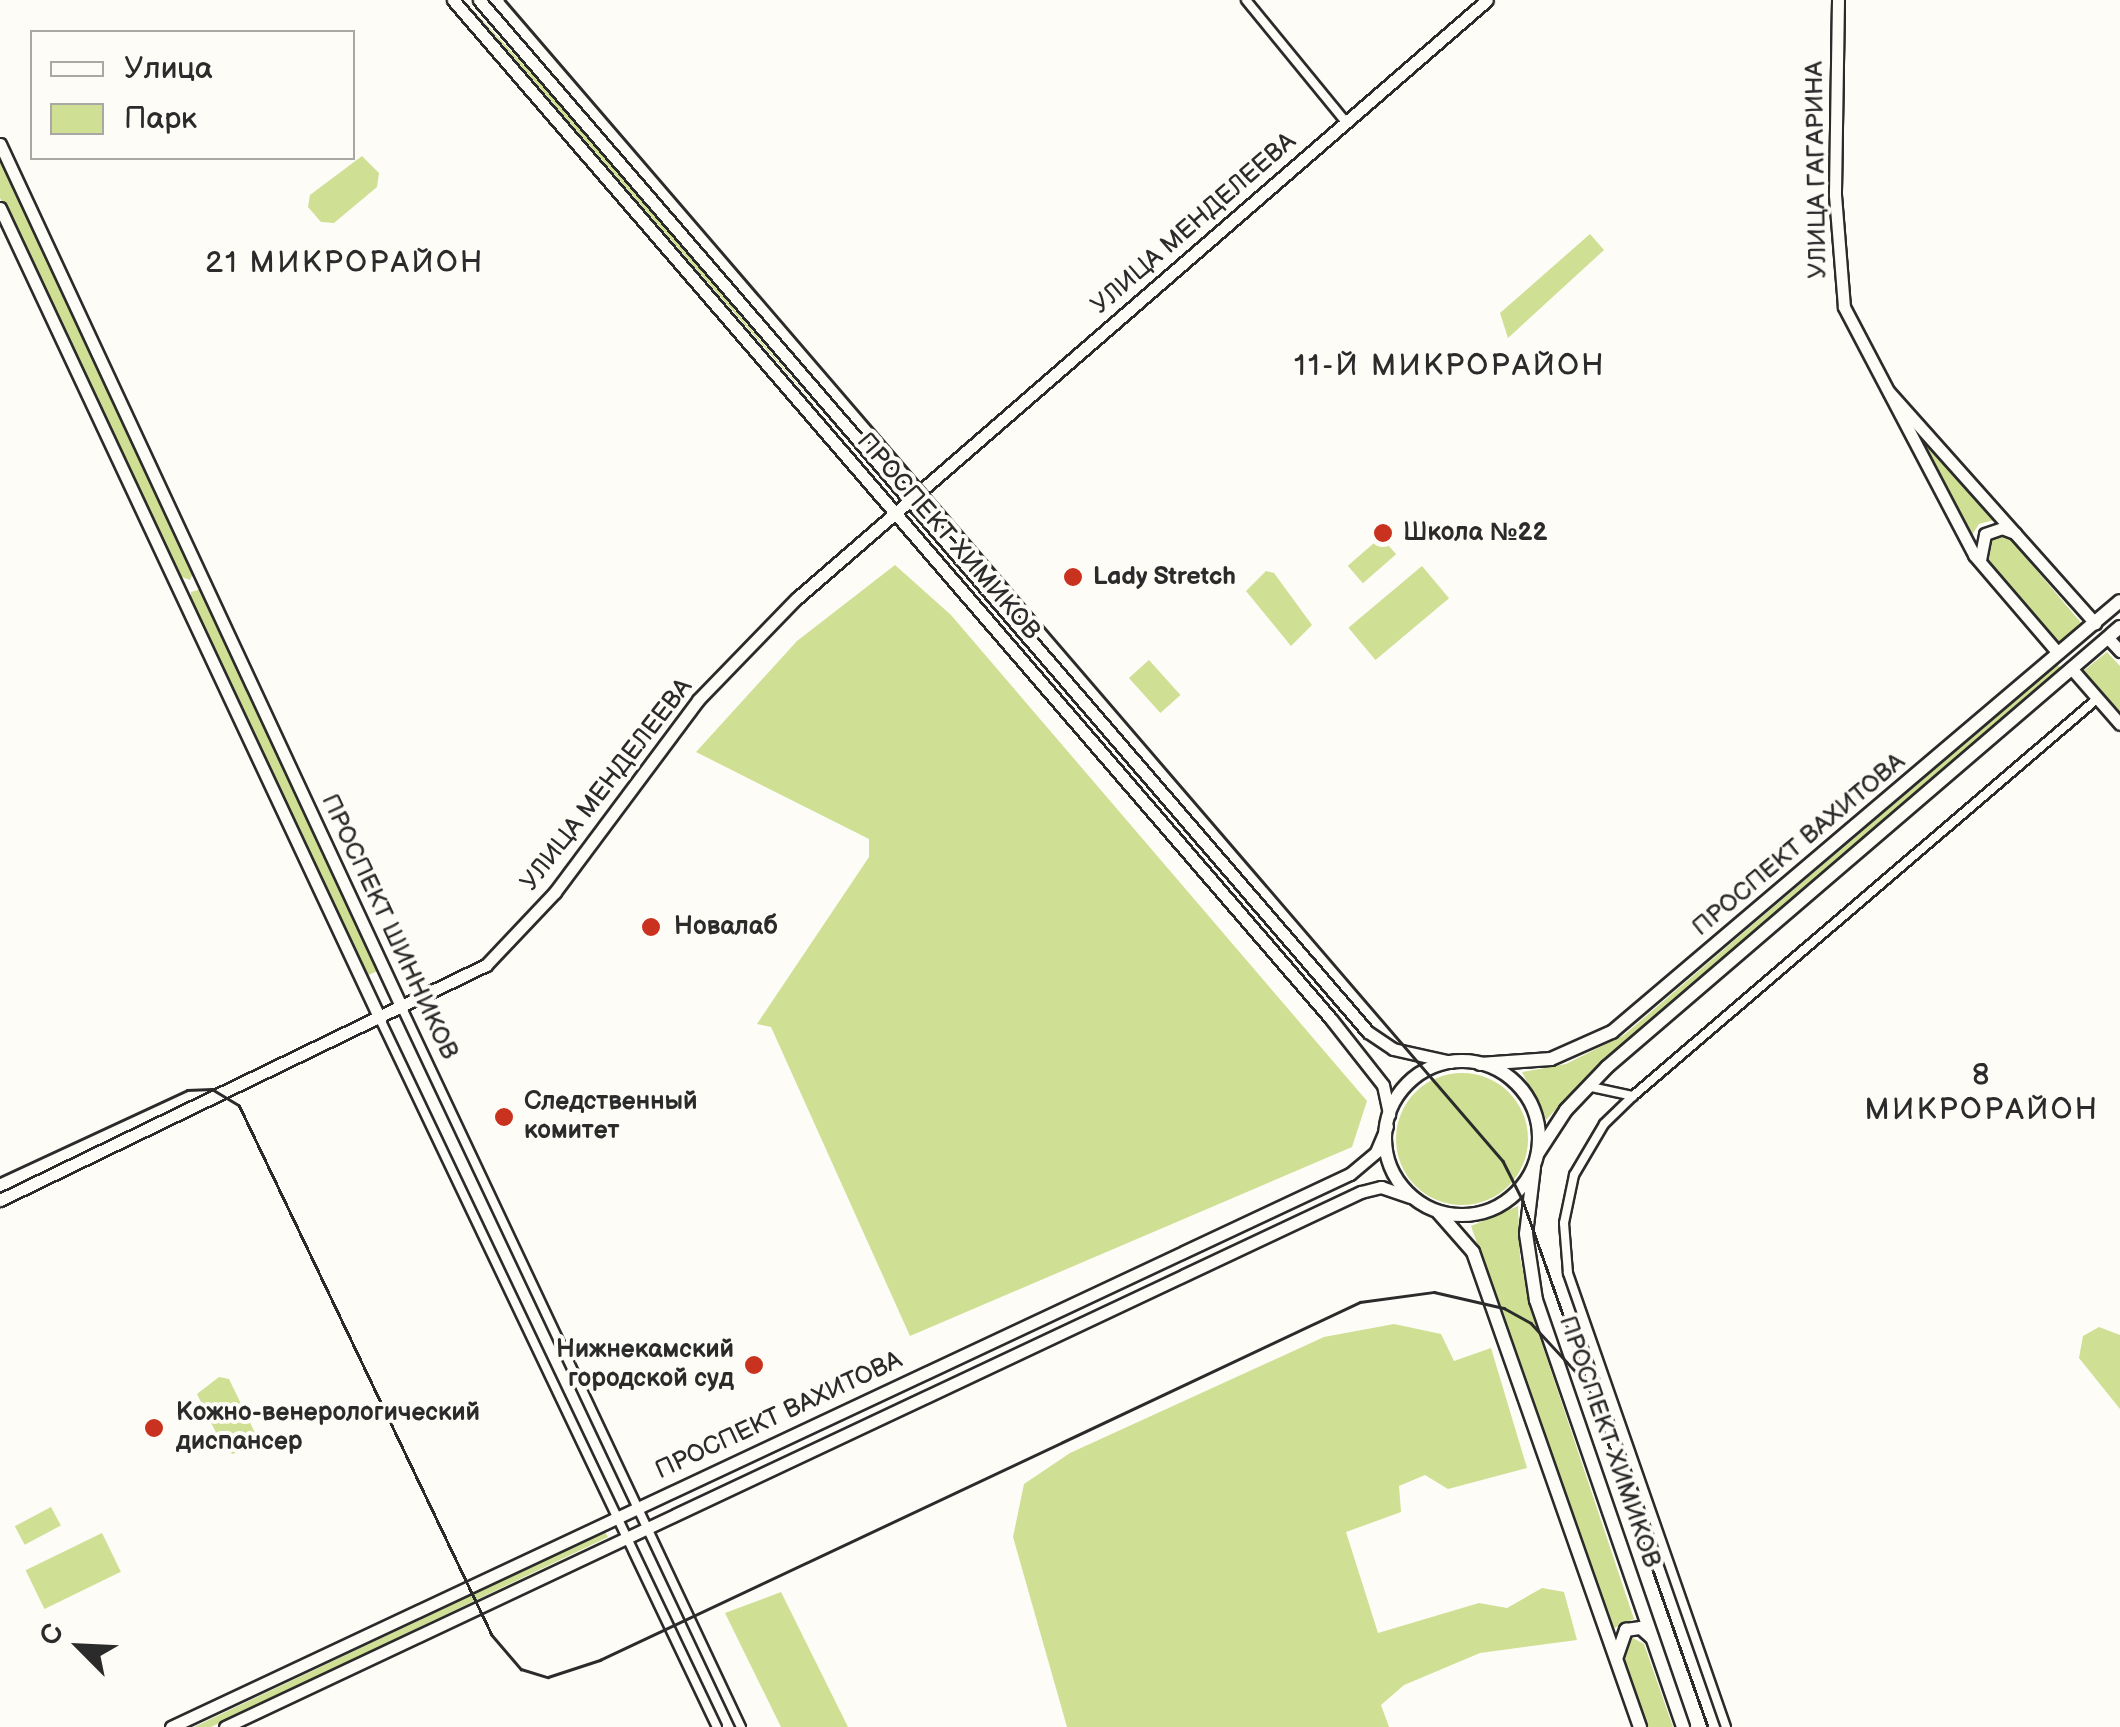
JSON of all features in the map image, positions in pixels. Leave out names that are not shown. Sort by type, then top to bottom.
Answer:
[{"type":"main road","name":"ПРОСПЕКТ ХИМИКОВ","points":[[453,0],[896,509],[1376,1073],[1388,1120]]},
{"type":"main road","name":"ПРОСПЕКТ ХИМИКОВ","points":[[479,0],[1368,1032],[1394,1048],[1451,1062]]},
{"type":"main road","name":"УЛИЦА МЕНДЕЛЕЕВА","points":[[0,1200],[474,974],[502,951],[555,892],[698,700],[896,509],[1487,0]]},
{"type":"main road","name":"УЛИЦА ГАГАРИНА","points":[[1838,0],[1837,258],[1844,307],[1984,568],[2120,724]]},
{"type":"main road","name":"ПРОСПЕКТ ШИННИКОВ","points":[[0,144],[402,1008]]},
{"type":"main road","name":"ПРОСПЕКТ ШИННИКОВ","points":[[0,208],[380,1019]]},
{"type":"main road","name":"УЛИЦА ГАГАРИНА","points":[[1886,389],[2120,651]]},
{"type":"main road","points":[[832,437],[831,418],[849,426]]},
{"type":"main road","points":[[1984,568],[1977,550],[1986,534],[2002,528],[2020,536]]},
{"type":"main road","points":[[180,592],[203,580]]},
{"type":"main road","name":"ПРОСПЕКТ ВАХИТОВА","points":[[171,1727],[1350,1174],[1376,1152],[1388,1120],[1416,1076],[1451,1062],[1480,1064],[1551,1058],[1612,1032],[2120,601]]},
{"type":"main road","name":"ПРОСПЕКТ ВАХИТОВА","points":[[226,1727],[1360,1192],[1380,1186],[1410,1196],[1438,1212],[1494,1208],[1519,1191],[1586,1087],[2120,627]]},
{"type":"main road","points":[[1046,688],[1060,674]]},
{"type":"main road","points":[[367,990],[376,992],[389,980]]},
{"type":"main road","name":"ПРОСПЕКТ ВАХИТОВА","points":[[1480,1064],[1526,1094],[1539,1130],[1536,1160]]},
{"type":"main road","points":[[1388,1120],[1389,1163],[1410,1196]]},
{"type":"main road","name":"ПРОСПЕКТ ХИМИКОВ","points":[[1536,1160],[1526,1234],[1536,1300],[1684,1727]]},
{"type":"main road","points":[[1438,1212],[1473,1252],[1640,1727]]},
{"type":"main road","points":[[1617,1662],[1617,1642],[1626,1630],[1641,1628],[1654,1640]]},
{"type":"street","points":[[1246,0],[1346,122]]},
{"type":"street","points":[[1726,1727],[1565,1260],[1564,1223],[1574,1175],[1604,1124],[1633,1096],[2098,698]]},
{"type":"street","name":"ПРОСПЕКТ ШИННИКОВ","points":[[402,1008],[738,1726]]},
{"type":"street","name":"ПРОСПЕКТ ШИННИКОВ","points":[[380,1019],[717,1727]]},
{"type":"street","points":[[1586,1087],[1633,1096]]},
{"type":"street","points":[[532,1336],[552,1326]]},
{"type":"green space","points":[[464,0],[578,124],[821,412],[697,270]]},
{"type":"green space","points":[[362,156],[379,173],[377,187],[334,223],[321,222],[308,207],[310,195]]},
{"type":"green space","points":[[0,159],[195,569],[190,580],[179,576],[0,198]]},
{"type":"green space","points":[[1590,234],[1604,250],[1508,338],[1500,313]]},
{"type":"green space","points":[[1915,429],[1994,520],[1979,524],[1970,538]]},
{"type":"green space","points":[[2007,535],[2082,624],[2059,644],[1984,555],[1990,539]]},
{"type":"green space","points":[[1381,537],[1396,554],[1363,583],[1348,566]]},
{"type":"green space","points":[[895,565],[951,615],[1367,1101],[1352,1147],[910,1336],[771,1027],[757,1024],[869,857],[869,839],[696,752],[797,641]]},
{"type":"green space","points":[[1422,566],[1449,598],[1375,660],[1348,628]]},
{"type":"green space","points":[[1266,571],[1274,573],[1312,625],[1291,646],[1246,591]]},
{"type":"green space","points":[[202,589],[380,970],[366,976],[191,600],[191,592]]},
{"type":"green space","points":[[2107,652],[2120,666],[2120,716],[2082,672]]},
{"type":"green space","points":[[1149,660],[1180,695],[1160,713],[1129,678]]},
{"type":"green space","points":[[2057,664],[2061,668],[1594,1068],[1546,1120],[1522,1072],[1566,1064],[1624,1035]]},
{"type":"green space","points":[[1462,1073],[1487,1078],[1509,1092],[1523,1114],[1528,1139],[1523,1164],[1509,1186],[1487,1200],[1462,1205],[1437,1200],[1415,1186],[1401,1164],[1396,1139],[1401,1114],[1415,1092],[1437,1078]]},
{"type":"green space","points":[[1518,1206],[1520,1257],[1532,1314],[1634,1619],[1612,1629],[1471,1226]]},
{"type":"green space","points":[[1394,1324],[1441,1334],[1454,1361],[1491,1348],[1527,1468],[1448,1489],[1425,1475],[1399,1486],[1401,1512],[1346,1532],[1378,1633],[1479,1603],[1507,1608],[1542,1588],[1564,1592],[1577,1640],[1480,1653],[1404,1685],[1381,1705],[1389,1727],[1067,1727],[1013,1537],[1024,1484],[1070,1453],[1324,1337]]},
{"type":"green space","points":[[2099,1327],[2120,1335],[2120,1409],[2079,1358],[2083,1336]]},
{"type":"green space","points":[[219,1377],[229,1379],[256,1435],[254,1443],[233,1454],[225,1451],[197,1394]]},
{"type":"green space","points":[[51,1507],[61,1526],[25,1545],[15,1526]]},
{"type":"green space","points":[[605,1532],[608,1537],[211,1727],[194,1727]]},
{"type":"green space","points":[[102,1533],[121,1572],[44,1609],[26,1570]]},
{"type":"green space","points":[[781,1592],[848,1727],[781,1727],[725,1613]]},
{"type":"green space","points":[[1629,1636],[1644,1644],[1673,1727],[1648,1727],[1621,1652]]},
{"type":"tram line","points":[[505,0],[1503,1161],[1523,1201],[1708,1727]]},
{"type":"tram line","points":[[0,1177],[187,1090],[212,1089],[239,1105],[492,1635],[521,1669],[548,1677],[600,1660],[1360,1302],[1434,1292],[1504,1308],[1531,1323],[1576,1372]]},
{"type":"place","name":"Школа №22","points":[[1383,533]]},
{"type":"place","name":"Lady Stretch","points":[[1073,577]]},
{"type":"place","name":"Новалаб","points":[[651,927]]},
{"type":"place","name":"Следственный комитет","points":[[504,1117]]},
{"type":"place","name":"Нижнекамский городской суд","points":[[754,1365]]},
{"type":"place","name":"Кожно-венерологический диспансер","points":[[154,1428]]},
{"type":"district","name":"21 МИКРОРАЙОН","points":[[345,263]]},
{"type":"district","name":"11-Й МИКРОРАЙОН","points":[[1450,366]]},
{"type":"district","name":"8 МИКРОРАЙОН","points":[[1982,1092]]}]
